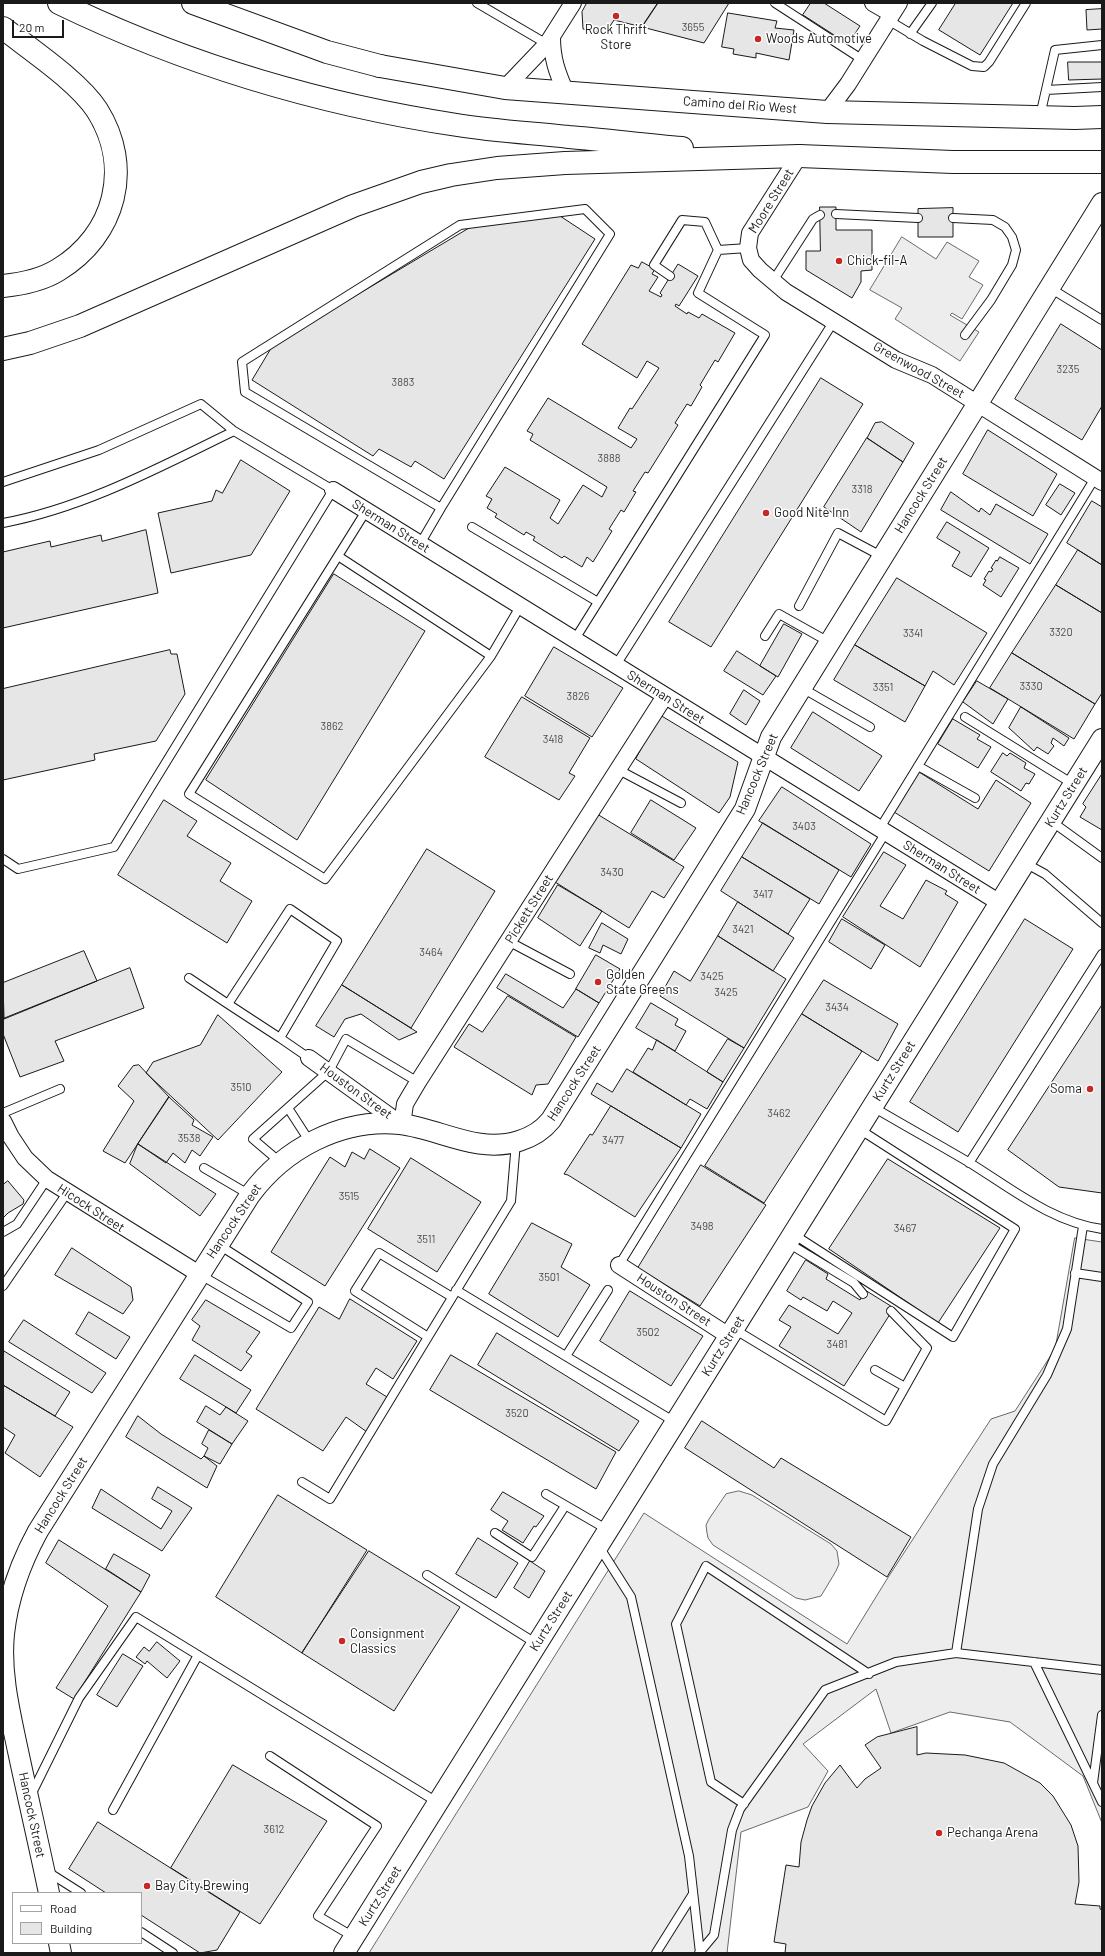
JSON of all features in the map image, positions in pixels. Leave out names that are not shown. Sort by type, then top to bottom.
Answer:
[{"type":"main road","points":[[193,3],[327,52],[380,66]]},
{"type":"main road","points":[[232,3],[266,18],[332,43],[380,66]]},
{"type":"main road","points":[[68,7],[131,36],[204,64],[271,85],[395,114],[457,126],[652,146],[799,156],[952,162],[1102,162]]},
{"type":"main road","points":[[3,28],[86,96],[105,124],[113,149],[116,165],[114,198],[101,228],[84,251],[58,270],[40,278],[21,284],[3,286]]},
{"type":"main road","name":"Camino del Rio West","points":[[380,66],[505,88],[827,112],[1040,117],[1102,116]]},
{"type":"main road","points":[[3,349],[30,343],[80,326],[353,206],[393,191],[451,175],[496,168],[565,163],[799,156]]},
{"type":"street","points":[[505,88],[550,40],[573,3]]},
{"type":"street","points":[[827,112],[848,84],[893,12],[873,3]]},
{"type":"street","points":[[550,40],[555,69],[566,93]]},
{"type":"street","name":"Moore Street","points":[[748,248],[750,233],[754,224],[799,156]]},
{"type":"street","name":"Hancock Street","points":[[49,1892],[28,1800],[9,1702],[3,1662],[4,1635],[8,1606],[25,1555],[38,1531],[250,1195],[263,1177],[280,1162],[310,1142],[340,1131],[367,1125],[402,1125],[478,1145],[501,1145],[516,1142],[539,1131],[555,1114],[745,808],[771,737],[801,687],[1102,203]]},
{"type":"street","name":"Greenwood Street","points":[[748,248],[751,260],[755,266],[786,292],[896,360],[932,374],[1099,480]]},
{"type":"street","name":"Sherman Street","points":[[333,490],[1000,903]]},
{"type":"street","name":"Pickett Street","points":[[402,1125],[405,1104],[418,1082],[664,696]]},
{"type":"street","name":"Kurtz Street","points":[[349,1945],[1102,740]]},
{"type":"street","name":"Houston Street","points":[[310,1058],[402,1125]]},
{"type":"street","name":"Hicock Street","points":[[3,1121],[7,1139],[47,1179],[67,1193],[199,1274]]},
{"type":"street","name":"Houston Street","points":[[619,1264],[732,1332]]},
{"type":"lane","points":[[477,3],[550,40]]},
{"type":"lane","points":[[775,3],[863,60]]},
{"type":"lane","points":[[910,34],[932,3]]},
{"type":"lane","points":[[893,12],[910,34],[972,66],[984,67],[989,62],[1026,3]]},
{"type":"lane","points":[[1040,117],[1055,50],[1102,45]]},
{"type":"lane","points":[[1046,90],[1102,87]]},
{"type":"lane","points":[[420,544],[440,508],[610,234],[585,209],[460,225],[242,362],[245,392],[440,508]]},
{"type":"lane","points":[[836,214],[918,218]]},
{"type":"lane","points":[[773,281],[813,219],[820,215]]},
{"type":"lane","points":[[953,218],[993,220],[1004,227],[1012,237],[1016,250],[1012,265],[991,300],[965,335]]},
{"type":"lane","points":[[670,276],[654,265],[682,220],[705,222],[718,250],[698,293]]},
{"type":"lane","points":[[718,250],[748,248]]},
{"type":"lane","points":[[1050,288],[1102,320]]},
{"type":"lane","points":[[575,639],[764,335],[690,289]]},
{"type":"lane","points":[[616,665],[834,321]]},
{"type":"lane","points":[[3,482],[99,450],[201,404],[234,432],[333,490],[114,847],[18,869],[3,859]]},
{"type":"lane","points":[[3,523],[19,520],[107,492],[234,432]]},
{"type":"lane","points":[[619,1264],[883,830],[918,766],[1099,480]]},
{"type":"lane","points":[[366,511],[189,794],[325,879],[491,656],[521,605]]},
{"type":"lane","points":[[472,527],[598,602]]},
{"type":"lane","points":[[799,606],[838,532],[883,557]]},
{"type":"lane","points":[[338,556],[491,656]]},
{"type":"lane","points":[[765,636],[779,614],[830,642]]},
{"type":"lane","points":[[801,687],[870,727]]},
{"type":"lane","points":[[965,717],[1074,784]]},
{"type":"lane","points":[[918,766],[975,798]]},
{"type":"lane","points":[[617,769],[681,803]]},
{"type":"lane","points":[[1051,821],[1102,858]]},
{"type":"lane","points":[[1025,862],[1045,874],[1102,923]]},
{"type":"lane","points":[[228,1004],[290,910],[337,941],[280,1038]]},
{"type":"lane","points":[[508,941],[570,974]]},
{"type":"lane","points":[[969,1163],[1102,954]]},
{"type":"lane","points":[[188,978],[310,1058]]},
{"type":"lane","points":[[280,1162],[253,1140],[329,1071],[346,1039],[418,1082]]},
{"type":"lane","points":[[3,1113],[60,1089]]},
{"type":"lane","points":[[872,1107],[969,1163],[1055,1216],[1083,1226],[1102,1229]]},
{"type":"lane","points":[[288,1108],[310,1142]]},
{"type":"lane","points":[[790,1238],[953,1337],[1015,1229],[858,1129]]},
{"type":"lane","points":[[302,1482],[330,1499],[511,1201],[516,1142]]},
{"type":"lane","points":[[204,1168],[250,1195]]},
{"type":"lane","points":[[3,1232],[17,1224],[47,1179]]},
{"type":"lane","points":[[3,1286],[67,1193]]},
{"type":"lane","points":[[956,1653],[978,1509],[994,1464],[1047,1375],[1067,1329],[1083,1226]]},
{"type":"lane","points":[[790,1238],[854,1283],[863,1294]]},
{"type":"lane","points":[[199,1274],[291,1328],[308,1302],[218,1245]]},
{"type":"lane","points":[[428,1337],[355,1291],[379,1254],[566,1356],[675,1422]]},
{"type":"lane","points":[[1075,1273],[1102,1277]]},
{"type":"lane","points":[[566,1356],[608,1290]]},
{"type":"lane","points":[[732,1332],[886,1421],[927,1348],[891,1311]]},
{"type":"lane","points":[[875,1370],[905,1387]]},
{"type":"lane","points":[[546,1494],[565,1506],[603,1538],[631,1597],[689,1856],[700,1952]]},
{"type":"lane","points":[[495,1533],[532,1557],[565,1506]]},
{"type":"lane","points":[[744,1804],[711,1782],[676,1624],[706,1566],[869,1674]]},
{"type":"lane","points":[[428,1575],[536,1644]]},
{"type":"lane","points":[[28,1800],[79,1698],[136,1617],[438,1802]]},
{"type":"lane","points":[[700,1952],[714,1935],[732,1830],[744,1804],[825,1690],[869,1674],[896,1662],[956,1653],[1102,1670]]},
{"type":"lane","points":[[113,1810],[198,1655]]},
{"type":"lane","points":[[1034,1662],[1102,1802]]},
{"type":"lane","points":[[1093,1784],[1102,1714]]},
{"type":"lane","points":[[270,1756],[377,1826],[318,1916],[349,1945]]},
{"type":"lane","points":[[44,1869],[79,1892]]},
{"type":"lane","points":[[656,1953],[693,1894]]},
{"type":"lane","points":[[142,1933],[173,1953]]},
{"type":"shaded area","points":[[902,237],[936,259],[947,242],[979,261],[969,277],[983,285],[962,319],[952,313],[950,315],[979,332],[960,361],[895,319],[902,308],[870,290]]},
{"type":"shaded area","points":[[1075,1238],[1102,1242],[1102,1823],[1083,1776],[1010,1722],[950,1712],[891,1733],[876,1689],[803,1744],[828,1771],[808,1807],[741,1832],[727,1953],[369,1953],[644,1513],[847,1644],[887,1579],[991,1419],[1015,1411],[1055,1349]]},
{"type":"shaded area","points":[[739,1491],[752,1495],[831,1544],[837,1551],[839,1564],[821,1596],[805,1600],[796,1598],[713,1545],[708,1538],[706,1525],[726,1494]]},
{"type":"building","name":"Rock Thrift Store","points":[[587,3],[658,3],[642,27],[614,20],[605,34],[583,29],[582,12]]},
{"type":"building","points":[[658,3],[729,3],[704,43],[642,27]]},
{"type":"building","points":[[811,3],[824,3],[860,26],[848,44],[803,15]]},
{"type":"building","points":[[956,3],[1013,3],[980,55],[939,30]]},
{"type":"building","points":[[1102,9],[1102,29],[1087,30],[1086,10]]},
{"type":"building","name":"Woods Automotive","points":[[728,13],[777,21],[775,28],[794,30],[789,60],[756,53],[756,58],[733,54],[734,49],[722,47]]},
{"type":"building","points":[[1068,62],[1102,62],[1102,79],[1069,80]]},
{"type":"building","name":"Chick-fil-A","points":[[820,207],[836,207],[836,230],[872,230],[872,270],[861,271],[861,282],[852,298],[806,270],[806,251],[820,251]]},
{"type":"building","points":[[953,208],[953,237],[918,237],[918,209]]},
{"type":"building","points":[[557,214],[595,239],[444,479],[415,461],[411,467],[379,449],[373,456],[252,380],[273,345],[469,228]]},
{"type":"building","points":[[642,262],[655,269],[652,274],[658,277],[649,291],[661,297],[662,295],[660,293],[678,264],[698,276],[679,306],[676,304],[675,306],[687,314],[688,312],[699,318],[702,314],[735,333],[718,362],[715,360],[700,385],[702,387],[691,406],[687,404],[675,423],[678,425],[648,473],[645,472],[633,491],[636,492],[624,512],[621,510],[609,529],[612,531],[593,562],[587,557],[582,567],[564,556],[562,558],[533,540],[535,537],[526,532],[524,535],[495,517],[497,514],[487,508],[492,499],[486,496],[505,467],[560,500],[550,518],[558,524],[583,485],[602,497],[607,487],[530,440],[533,434],[527,431],[548,398],[631,448],[637,439],[618,428],[630,408],[632,409],[659,368],[647,361],[637,378],[582,344],[631,265],[638,268]]},
{"type":"building","points":[[1061,324],[1102,350],[1102,406],[1082,440],[1015,399]]},
{"type":"building","name":"Good Nite Inn","points":[[821,378],[863,404],[711,647],[669,622]]},
{"type":"building","points":[[882,422],[914,443],[903,462],[867,438],[875,423]]},
{"type":"building","points":[[988,430],[1057,474],[1033,516],[963,474]]},
{"type":"building","points":[[867,438],[903,462],[861,532],[824,507]]},
{"type":"building","points":[[241,460],[290,491],[251,555],[171,573],[158,513],[212,501],[216,490],[222,493]]},
{"type":"building","points":[[1060,484],[1075,493],[1061,515],[1046,505]]},
{"type":"building","points":[[951,492],[979,512],[981,508],[990,515],[996,504],[1048,534],[1030,564],[941,510]]},
{"type":"building","points":[[1092,501],[1102,507],[1102,565],[1067,543]]},
{"type":"building","points":[[947,522],[989,548],[971,577],[952,566],[960,552],[937,538]]},
{"type":"building","points":[[146,530],[158,593],[3,628],[3,552],[50,541],[51,547],[101,535],[102,541]]},
{"type":"building","points":[[1078,550],[1102,565],[1102,613],[1056,585]]},
{"type":"building","points":[[1000,557],[1019,568],[1001,597],[983,585],[986,580],[984,579],[989,571],[991,572],[993,569],[991,568]]},
{"type":"building","points":[[334,574],[425,631],[297,840],[206,780]]},
{"type":"building","points":[[897,578],[987,633],[954,685],[933,671],[925,686],[855,645]]},
{"type":"building","points":[[1056,585],[1102,613],[1102,693],[1095,704],[1012,653]]},
{"type":"building","points":[[784,624],[802,634],[778,677],[760,666]]},
{"type":"building","points":[[855,645],[925,686],[905,722],[834,680]]},
{"type":"building","points":[[554,647],[623,688],[592,737],[525,696]]},
{"type":"building","points":[[170,650],[171,654],[177,654],[185,694],[156,741],[94,754],[95,760],[3,780],[3,689]]},
{"type":"building","points":[[737,651],[776,676],[763,695],[724,671]]},
{"type":"building","points":[[1012,653],[1095,704],[1074,739],[990,688]]},
{"type":"building","points":[[977,681],[1008,699],[993,724],[963,702]]},
{"type":"building","points":[[744,690],[760,701],[746,725],[730,714]]},
{"type":"building","points":[[522,697],[590,738],[569,773],[575,776],[559,800],[485,757]]},
{"type":"building","points":[[1021,707],[1069,738],[1064,746],[1053,738],[1051,743],[1054,746],[1048,754],[1037,747],[1034,751],[1009,728]]},
{"type":"building","points":[[813,712],[882,756],[859,791],[791,748]]},
{"type":"building","points":[[660,715],[738,762],[730,797],[719,813],[636,759]]},
{"type":"building","points":[[953,719],[980,735],[977,739],[991,747],[978,768],[938,744]]},
{"type":"building","points":[[1003,753],[1007,756],[1010,753],[1026,763],[1024,768],[1035,774],[1029,784],[1026,783],[1021,791],[991,772]]},
{"type":"building","points":[[919,772],[978,809],[996,780],[1031,803],[989,871],[894,812]]},
{"type":"building","points":[[1102,774],[1102,830],[1080,817],[1086,807],[1083,804]]},
{"type":"building","points":[[782,787],[871,844],[851,877],[759,821]]},
{"type":"building","points":[[164,800],[197,821],[187,836],[231,863],[220,881],[252,901],[227,943],[118,875]]},
{"type":"building","points":[[651,800],[696,828],[674,860],[631,833]]},
{"type":"building","points":[[597,814],[684,867],[664,898],[652,891],[629,928],[555,882]]},
{"type":"building","points":[[763,823],[839,870],[819,904],[742,857]]},
{"type":"building","points":[[427,849],[495,891],[411,1028],[342,985]]},
{"type":"building","points":[[884,852],[906,865],[880,906],[903,919],[926,880],[947,891],[945,894],[958,902],[920,967],[843,917]]},
{"type":"building","points":[[742,857],[810,899],[788,934],[721,891]]},
{"type":"building","points":[[558,885],[602,911],[580,946],[538,918]]},
{"type":"building","points":[[738,902],[794,938],[773,971],[718,936]]},
{"type":"building","points":[[842,919],[885,945],[871,969],[829,942]]},
{"type":"building","points":[[1025,919],[1073,949],[958,1132],[910,1102]]},
{"type":"building","points":[[602,923],[628,939],[621,954],[603,945],[600,953],[589,948]]},
{"type":"building","points":[[718,936],[786,979],[744,1048],[660,996],[674,971],[690,981]]},
{"type":"building","points":[[84,951],[97,981],[4,1019],[3,983]]},
{"type":"building","points":[[596,955],[620,969],[599,1003],[576,989]]},
{"type":"building","points":[[130,968],[144,1008],[55,1041],[64,1061],[20,1077],[3,1034],[3,1019]]},
{"type":"building","points":[[506,974],[563,1008],[576,989],[599,1003],[578,1037],[497,988]]},
{"type":"building","points":[[824,980],[898,1024],[878,1061],[802,1014]]},
{"type":"building","points":[[342,985],[417,1032],[399,1040],[361,1014],[345,1019],[334,1037],[316,1026]]},
{"type":"building","points":[[508,996],[576,1037],[548,1084],[536,1085],[532,1095],[454,1047],[469,1024],[482,1032]]},
{"type":"building","points":[[651,1003],[678,1019],[675,1025],[686,1031],[675,1051],[636,1028]]},
{"type":"building","points":[[1102,1005],[1102,1193],[1059,1187],[1008,1150]]},
{"type":"building","points":[[802,1014],[862,1051],[764,1203],[705,1166]]},
{"type":"building","points":[[218,1015],[282,1072],[218,1140],[146,1073],[153,1062],[200,1045]]},
{"type":"building","points":[[728,1039],[744,1048],[723,1082],[707,1072]]},
{"type":"building","points":[[657,1040],[723,1082],[707,1109],[690,1099],[686,1105],[633,1072],[648,1048],[652,1050]]},
{"type":"building","points":[[139,1065],[169,1097],[125,1163],[103,1151],[134,1101],[118,1086],[133,1066]]},
{"type":"building","points":[[627,1069],[701,1114],[681,1148],[591,1094],[597,1083],[612,1092]]},
{"type":"building","points":[[169,1097],[194,1120],[192,1125],[213,1137],[200,1156],[192,1150],[185,1163],[173,1153],[166,1163],[138,1144]]},
{"type":"building","points":[[611,1106],[681,1148],[635,1217],[568,1175],[564,1174],[590,1134],[592,1135]]},
{"type":"building","points":[[138,1144],[216,1194],[200,1216],[130,1164]]},
{"type":"building","points":[[370,1149],[400,1168],[325,1286],[271,1252],[330,1157],[345,1167],[352,1152],[364,1159]]},
{"type":"building","points":[[411,1158],[481,1202],[437,1272],[368,1229]]},
{"type":"building","points":[[888,1159],[1000,1228],[938,1323],[829,1249]]},
{"type":"building","points":[[701,1165],[766,1205],[700,1306],[638,1268]]},
{"type":"building","points":[[8,1181],[24,1200],[23,1204],[8,1213],[3,1218],[3,1185]]},
{"type":"building","points":[[532,1223],[572,1244],[561,1267],[590,1285],[558,1337],[489,1294]]},
{"type":"building","points":[[72,1248],[131,1287],[133,1300],[123,1314],[55,1275]]},
{"type":"building","points":[[806,1260],[828,1274],[826,1279],[860,1300],[865,1290],[894,1308],[844,1386],[779,1346],[791,1327],[779,1320],[789,1305],[838,1334],[852,1313],[833,1301],[827,1311],[803,1297],[801,1300],[787,1291]]},
{"type":"building","points":[[630,1291],[703,1336],[671,1386],[600,1341]]},
{"type":"building","points":[[350,1299],[417,1341],[393,1379],[376,1368],[366,1384],[387,1397],[367,1432],[346,1417],[323,1451],[256,1409],[319,1307],[339,1319]]},
{"type":"building","points":[[206,1300],[260,1332],[246,1352],[252,1356],[241,1371],[192,1340],[200,1326],[192,1320]]},
{"type":"building","points":[[89,1312],[130,1337],[116,1359],[76,1334]]},
{"type":"building","points":[[24,1320],[106,1373],[92,1393],[9,1342]]},
{"type":"building","points":[[497,1333],[639,1421],[619,1451],[478,1365]]},
{"type":"building","points":[[4,1351],[70,1392],[55,1416],[3,1385]]},
{"type":"building","points":[[195,1355],[251,1390],[236,1413],[180,1379]]},
{"type":"building","points":[[451,1355],[616,1452],[596,1489],[430,1390]]},
{"type":"building","points":[[3,1385],[73,1427],[40,1477],[5,1453],[15,1435],[3,1427]]},
{"type":"building","points":[[206,1406],[220,1415],[226,1407],[248,1421],[232,1444],[197,1422]]},
{"type":"building","points":[[138,1416],[161,1434],[201,1459],[204,1456],[217,1466],[207,1488],[126,1437]]},
{"type":"building","points":[[702,1421],[774,1468],[781,1458],[911,1537],[887,1577],[685,1448]]},
{"type":"building","points":[[209,1430],[232,1444],[220,1464],[204,1456],[208,1448],[202,1444]]},
{"type":"building","points":[[158,1487],[192,1508],[162,1551],[92,1508],[101,1489],[161,1529],[172,1511],[152,1499]]},
{"type":"building","points":[[503,1492],[544,1516],[536,1527],[534,1526],[523,1543],[502,1530],[508,1521],[491,1510]]},
{"type":"building","points":[[278,1495],[367,1550],[302,1653],[216,1597]]},
{"type":"building","points":[[478,1538],[518,1563],[496,1598],[456,1574]]},
{"type":"building","points":[[59,1540],[141,1592],[74,1699],[56,1688],[108,1606],[46,1563]]},
{"type":"building","points":[[369,1551],[460,1607],[394,1711],[302,1653]]},
{"type":"building","points":[[114,1554],[150,1575],[141,1592],[106,1569]]},
{"type":"building","points":[[530,1561],[545,1571],[529,1598],[514,1588]]},
{"type":"building","points":[[157,1642],[180,1661],[167,1678],[147,1661],[145,1664],[136,1657],[144,1647],[149,1651]]},
{"type":"building","points":[[123,1654],[143,1666],[117,1707],[97,1695]]},
{"type":"building","name":"Pechanga Arena","points":[[917,1727],[917,1755],[926,1753],[965,1755],[1004,1763],[1040,1783],[1053,1796],[1071,1825],[1078,1846],[1079,1882],[1075,1904],[1100,1906],[1100,1909],[1102,1910],[1102,1953],[785,1953],[786,1944],[774,1942],[786,1865],[799,1867],[801,1842],[807,1820],[812,1806],[825,1783],[840,1765],[857,1788],[865,1779],[881,1768],[865,1745],[877,1737]]},
{"type":"building","points":[[233,1765],[327,1821],[260,1924],[171,1868]]},
{"type":"building","name":"Bay City Brewing","points":[[98,1822],[240,1912],[217,1950],[200,1953],[142,1916],[142,1892],[104,1892],[69,1869]]},
{"type":"place","name":"Rock Thrift Store","points":[[616,16]]},
{"type":"place","name":"Woods Automotive","points":[[758,39]]},
{"type":"place","name":"Chick-fil-A","points":[[839,261]]},
{"type":"place","name":"Good Nite Inn","points":[[766,513]]},
{"type":"place","name":"Golden State Greens","points":[[598,982]]},
{"type":"place","name":"Soma","points":[[1090,1089]]},
{"type":"place","name":"Consignment Classics","points":[[342,1641]]},
{"type":"place","name":"Pechanga Arena","points":[[939,1833]]},
{"type":"place","name":"Bay City Brewing","points":[[147,1886]]}]
